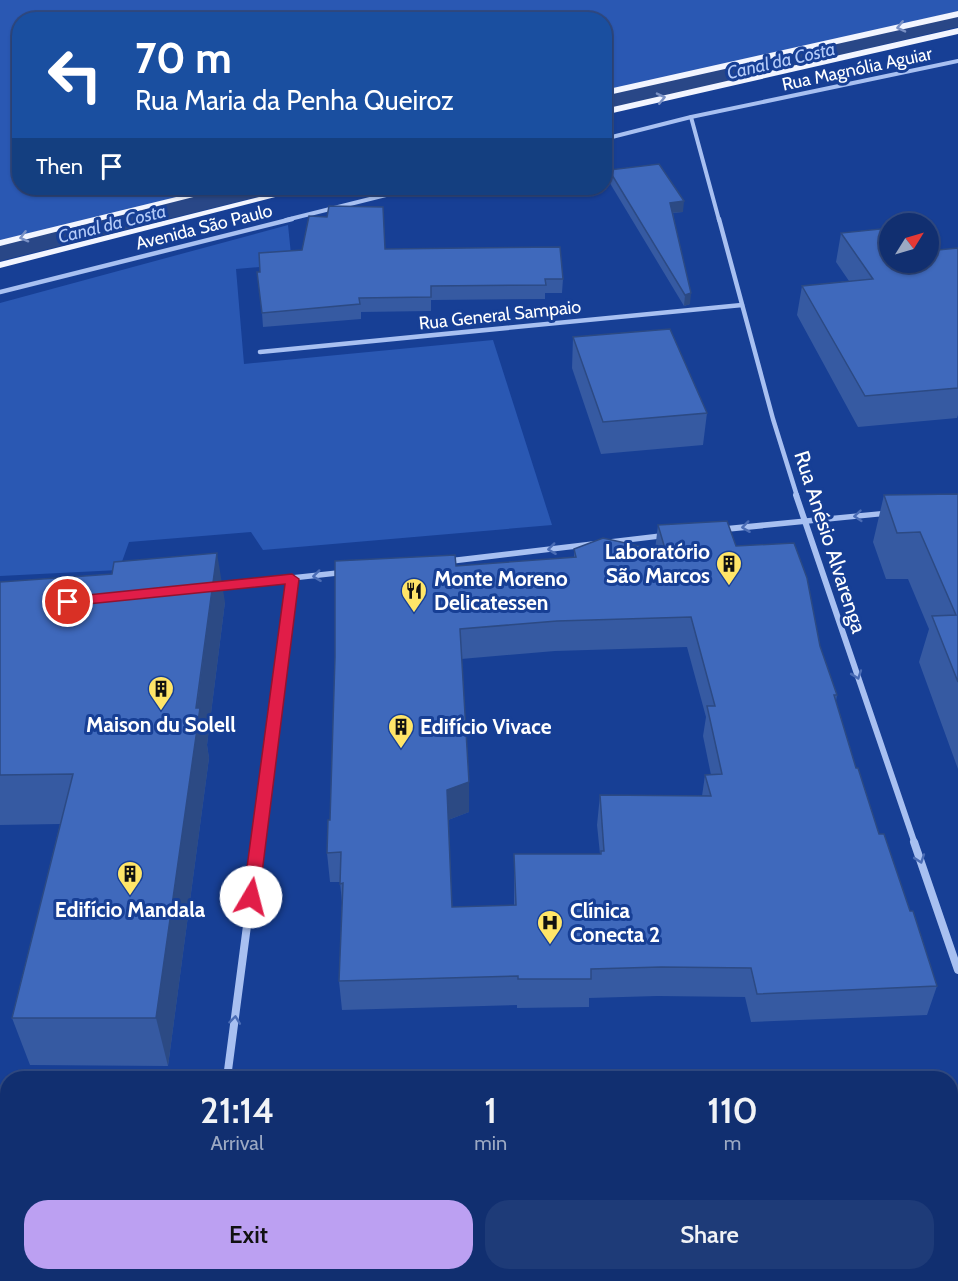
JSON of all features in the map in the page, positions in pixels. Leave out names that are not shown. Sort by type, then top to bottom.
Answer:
[{"type":"main road","points":[[612,91],[958,14]]},
{"type":"main road","points":[[612,110],[958,31]]},
{"type":"main road","points":[[0,243],[195,195]]},
{"type":"main road","points":[[0,265],[277,195]]},
{"type":"street","name":"Rua Magnólia Aguiar","points":[[691,117],[958,61]]},
{"type":"street","points":[[612,137],[691,117]]},
{"type":"street","name":"Rua Anésio Alvarenga","points":[[691,117],[804,520],[958,970]]},
{"type":"street","name":"Avenida São Paulo","points":[[0,292],[386,195]]},
{"type":"street","name":"Rua General Sampaio","points":[[260,352],[742,305]]},
{"type":"street","points":[[709,531],[899,512]]},
{"type":"street","points":[[435,562],[685,534]]},
{"type":"street","points":[[199,588],[364,570]]},
{"type":"street","points":[[228,1071],[292,579]]},
{"type":"shaded area","points":[[0,0],[958,0],[958,20],[612,100],[612,12],[12,12],[12,195],[199,195],[0,240]]},
{"type":"shaded area","points":[[288,225],[292,264],[236,269],[244,364],[493,340],[552,525],[263,550],[251,532],[129,542],[119,570],[0,576],[0,303]]},
{"type":"building","points":[[659,164],[684,201],[670,203],[691,293],[685,295],[612,175],[612,170]]},
{"type":"building","points":[[329,206],[383,207],[385,249],[560,247],[563,279],[545,279],[546,285],[431,286],[431,297],[359,298],[360,304],[262,313],[257,272],[260,272],[259,253],[302,250],[309,216],[327,217]]},
{"type":"building","points":[[879,229],[879,273],[939,273],[939,250],[958,248],[958,388],[865,396],[802,286],[873,279],[841,233]]},
{"type":"building","points":[[670,329],[707,413],[603,422],[573,337]]},
{"type":"building","points":[[958,494],[958,682],[932,616],[956,615],[920,532],[897,533],[884,495]]},
{"type":"building","points":[[727,521],[736,546],[794,543],[807,578],[820,646],[837,695],[834,695],[856,768],[858,768],[879,834],[884,834],[910,911],[913,911],[937,986],[757,994],[751,968],[661,967],[591,969],[591,979],[518,979],[518,976],[339,981],[343,883],[340,884],[341,852],[327,853],[335,657],[335,561],[455,555],[456,566],[576,557],[574,549],[603,538],[666,552],[658,525]],"holes":[[[691,617],[715,706],[707,706],[722,774],[705,775],[711,796],[600,795],[604,851],[601,851],[601,854],[514,854],[516,905],[452,907],[447,790],[469,782],[460,629],[557,621]]]},
{"type":"building","points":[[217,553],[196,708],[200,708],[156,1018],[12,1018],[73,774],[0,775],[0,582],[112,574],[114,562]]},
{"type":"waterway","name":"Canal da Costa","points":[[612,101],[958,19]]},
{"type":"waterway","name":"Canal da Costa","points":[[0,251],[229,195]]},
{"type":"place","name":"Laboratório São Marcos","points":[[729,587]]},
{"type":"place","name":"Monte Moreno Delicatessen","points":[[414,614]]},
{"type":"place","name":"Maison du Solell","points":[[161,712]]},
{"type":"place","name":"Edifício Vivace","points":[[401,750]]},
{"type":"place","name":"Edifício Mandala","points":[[130,897]]},
{"type":"place","name":"Clínica Conecta 2","points":[[550,946]]},
{"type":"route","points":[[68,602],[292,579],[251,897]]}]
